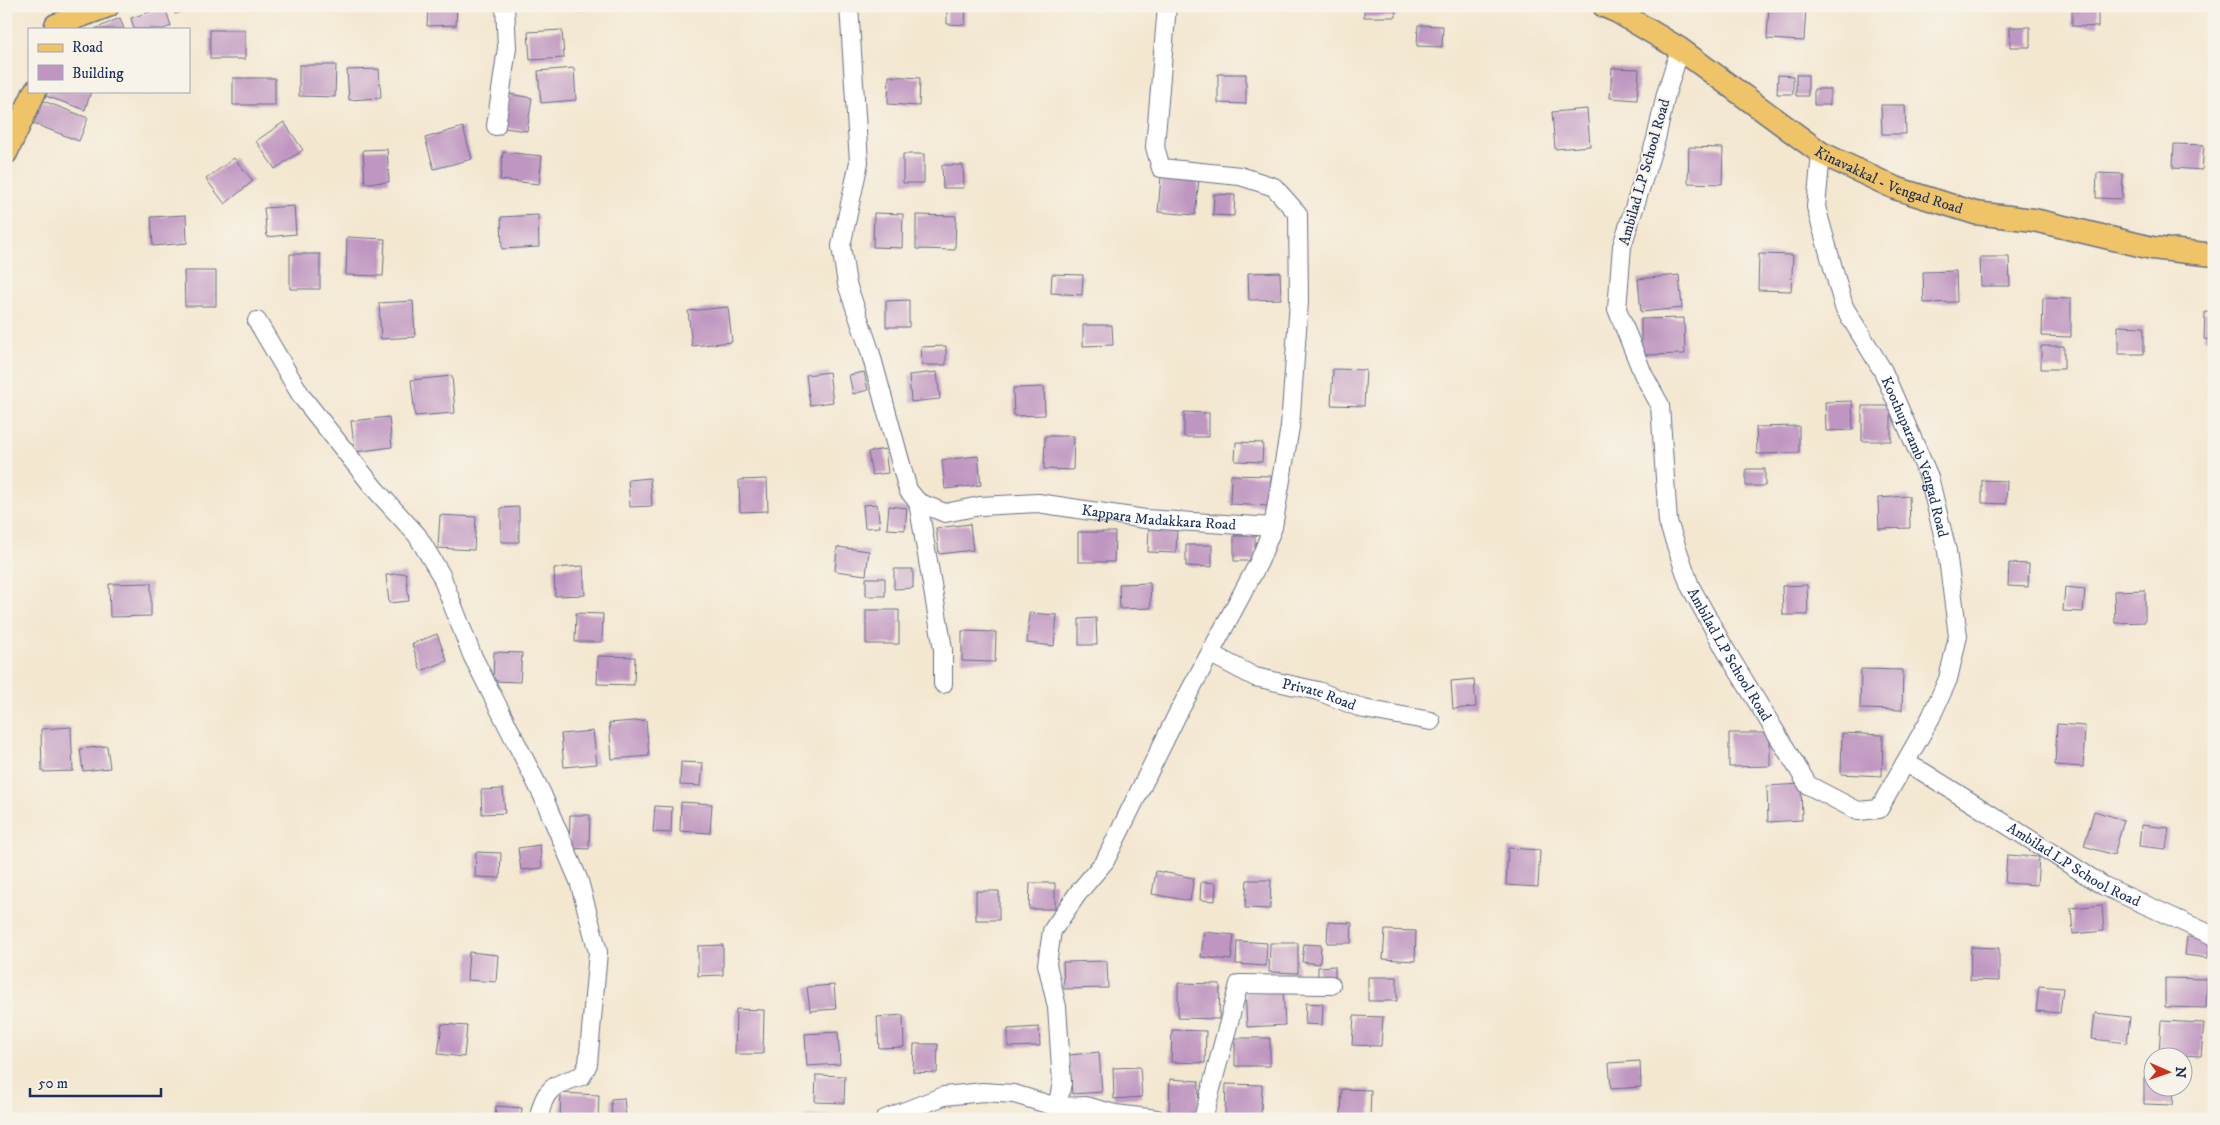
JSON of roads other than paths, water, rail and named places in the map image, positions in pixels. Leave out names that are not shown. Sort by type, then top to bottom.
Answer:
[{"type":"main road","points":[[56,20],[108,6]]},
{"type":"main road","name":"Kinavakkal - Vengad Road","points":[[1604,6],[1618,12],[1680,49],[1821,153],[1895,188],[1975,213],[2034,220],[2152,248],[2214,255]]},
{"type":"main road","points":[[6,153],[35,92]]},
{"type":"street","points":[[496,126],[507,48],[505,6]]},
{"type":"street","points":[[848,6],[859,162],[842,246],[847,284],[870,350],[908,490],[918,502],[943,649],[943,684]]},
{"type":"street","points":[[1057,1107],[1062,1083],[1057,1007],[1046,964],[1052,931],[1078,892],[1105,861],[1177,715],[1259,562],[1273,527],[1290,427],[1300,302],[1298,214],[1274,187],[1240,176],[1161,168],[1155,147],[1167,6]]},
{"type":"street","name":"Ambilad LP School Road","points":[[1680,49],[1666,94],[1656,139],[1622,246],[1617,309],[1643,374],[1660,405],[1668,522],[1690,586],[1726,651],[1808,785],[1858,811],[1879,809],[1905,763],[1923,772],[2104,886],[2214,936]]},
{"type":"street","name":"Koothuparamb Vengad Road","points":[[1821,153],[1816,207],[1844,307],[1883,371],[1929,477],[1947,551],[1958,636],[1948,679],[1931,717],[1905,763]]},
{"type":"street","points":[[257,321],[302,398],[375,489],[417,535],[441,575],[472,655],[542,794],[579,881],[598,952],[588,1064],[582,1076],[558,1083],[548,1091],[539,1119]]},
{"type":"street","name":"Kappara Madakkara Road","points":[[918,502],[945,513],[980,506],[1038,503],[1145,519],[1273,527]]},
{"type":"street","name":"Private Road","points":[[1211,654],[1255,677],[1318,691],[1364,709],[1432,721]]},
{"type":"street","points":[[1203,1119],[1239,984],[1331,985]]},
{"type":"street","points":[[885,1119],[944,1096],[983,1092],[1014,1094],[1057,1107],[1085,1106],[1115,1114],[1157,1119]]}]
